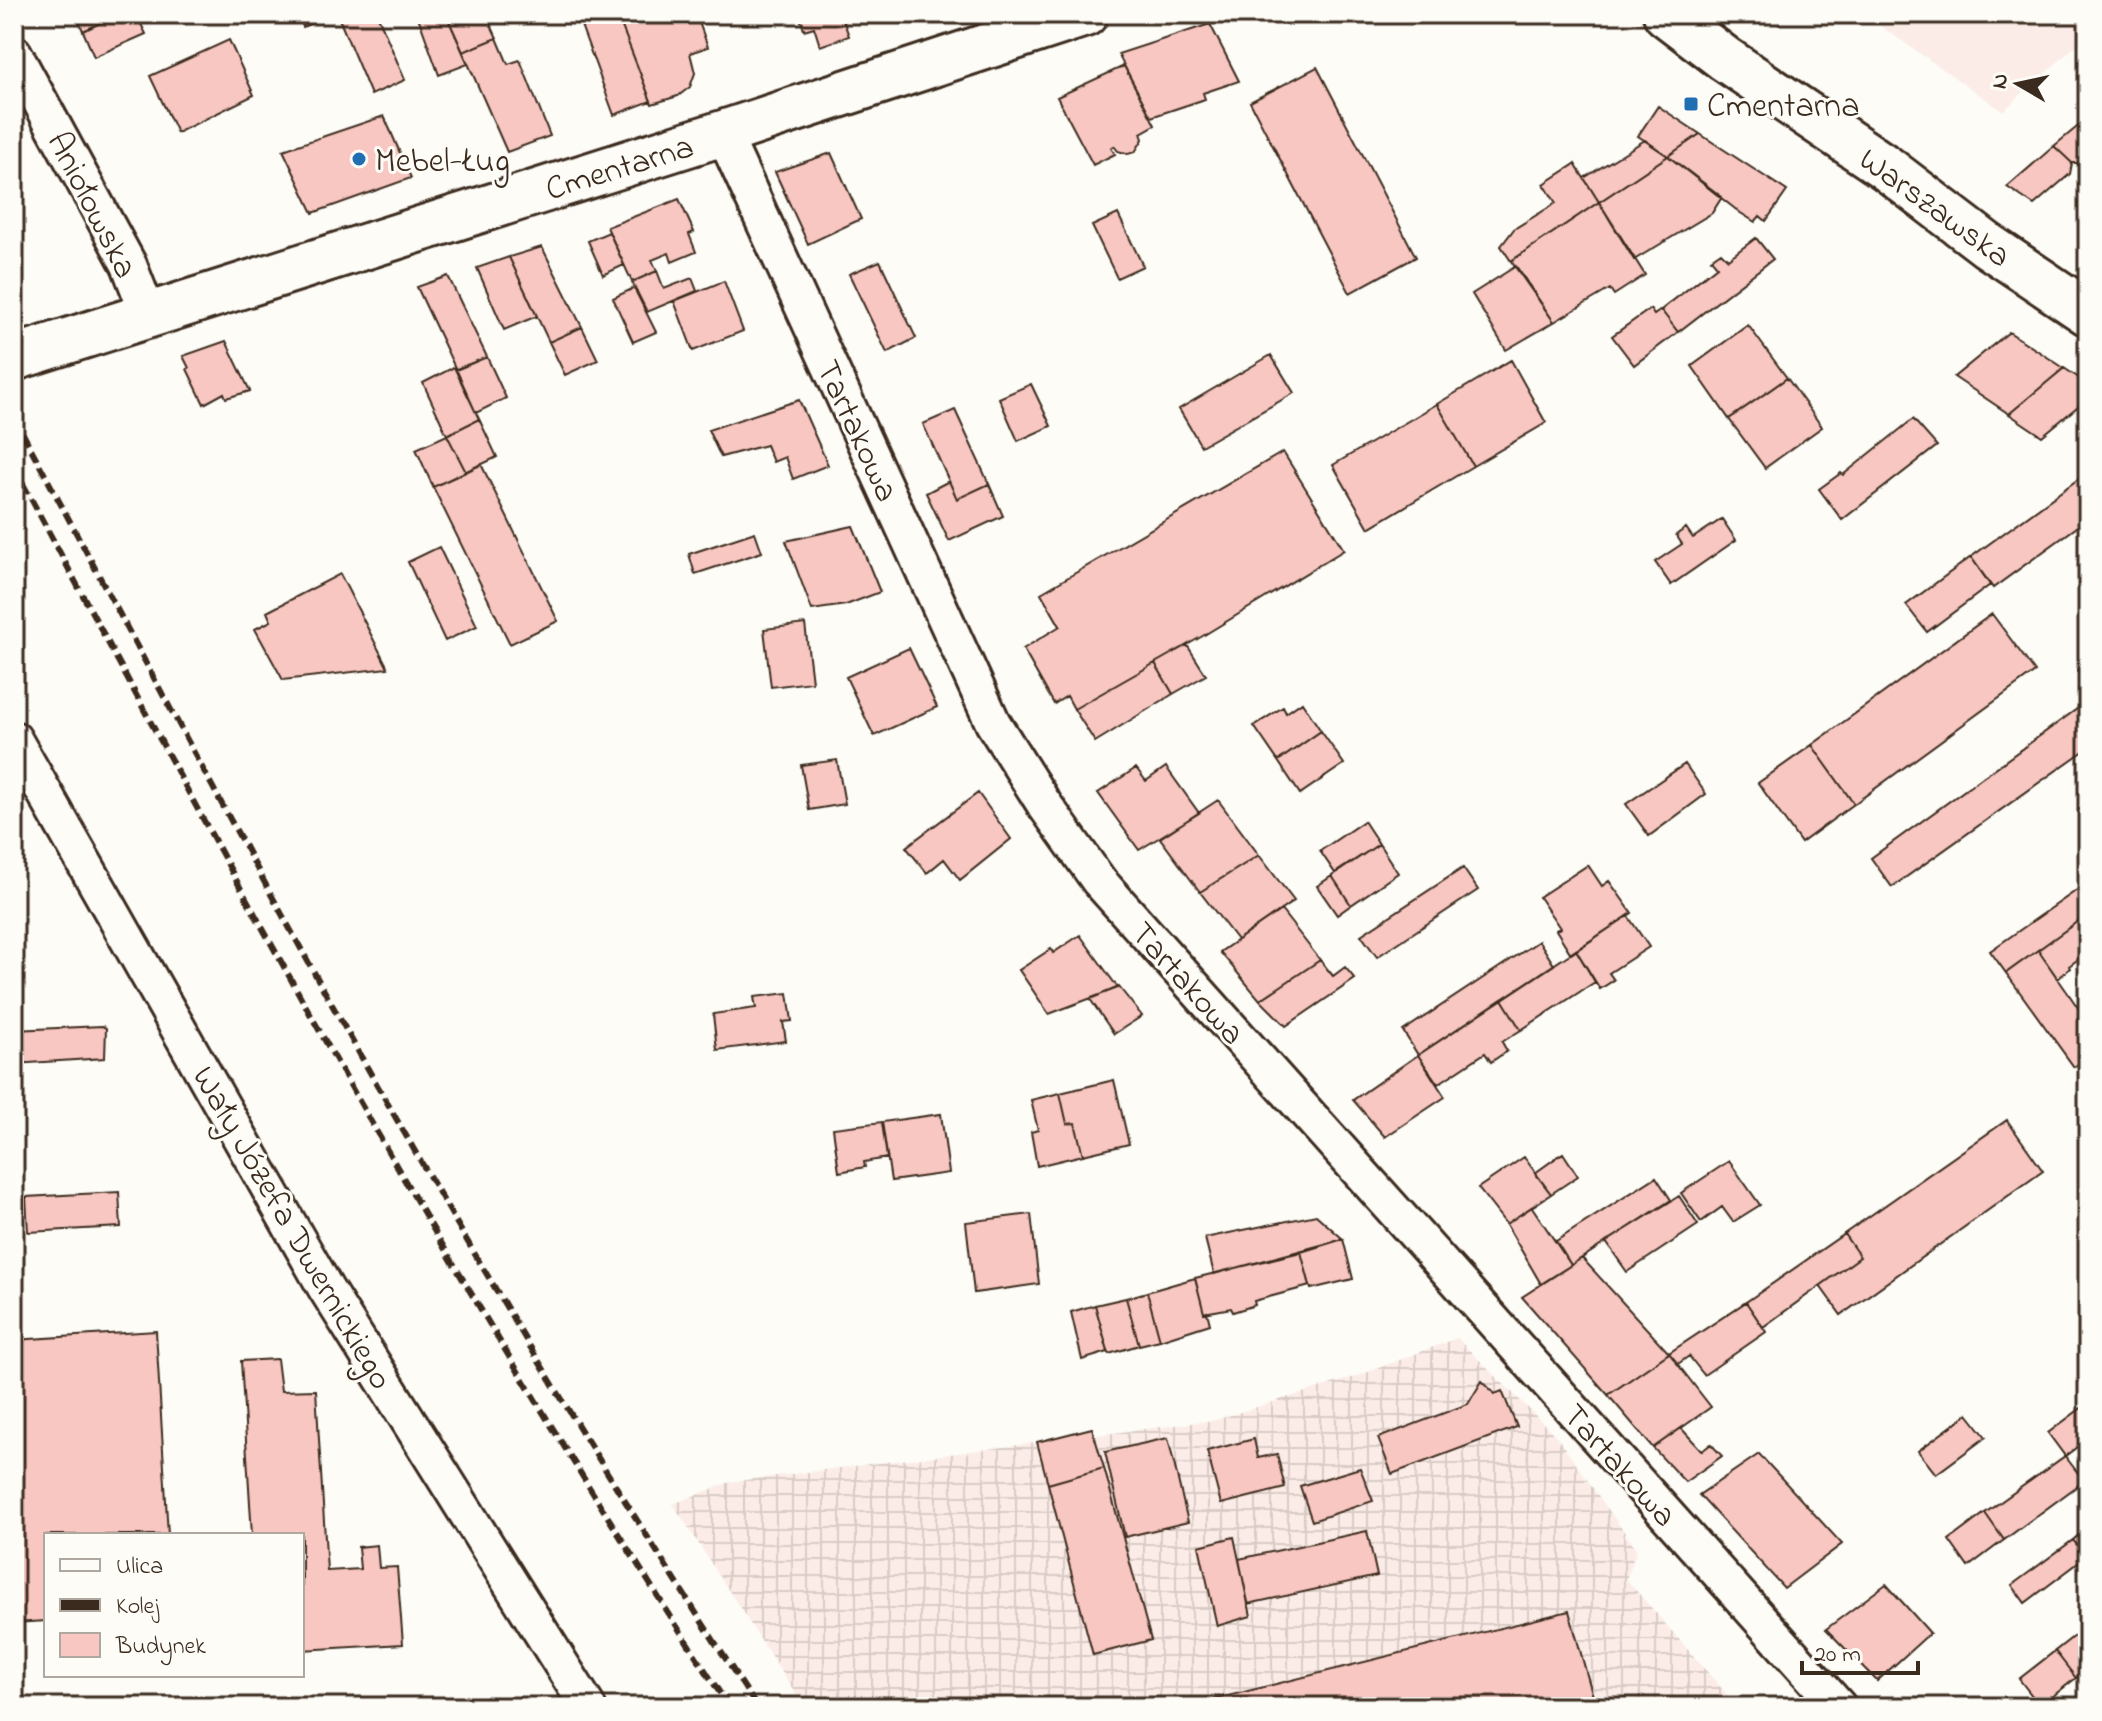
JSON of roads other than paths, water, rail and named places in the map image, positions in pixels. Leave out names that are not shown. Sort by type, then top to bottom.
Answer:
[{"type":"street","name":"Cmentarna","points":[[14,358],[723,133],[1085,14]]},
{"type":"street","name":"Warszawska","points":[[1666,14],[1725,59],[1885,167],[1987,245],[2088,313]]},
{"type":"street","name":"Aniołowska","points":[[14,53],[129,265],[148,314]]},
{"type":"street","name":"Tartakowa","points":[[723,133],[993,723],[1044,804],[1099,881],[1839,1707]]},
{"type":"street","name":"Wały Józefa Dwernickiego","points":[[14,739],[326,1289],[588,1707]]},
{"type":"railway","points":[[14,417],[250,855],[432,1181],[591,1447],[757,1707]]},
{"type":"railway","points":[[14,467],[226,861],[401,1174],[561,1442],[729,1707]]},
{"type":"place","name":"Cmentarna","points":[[1691,104]]},
{"type":"place","name":"Mebel-Ług","points":[[359,159]]}]
